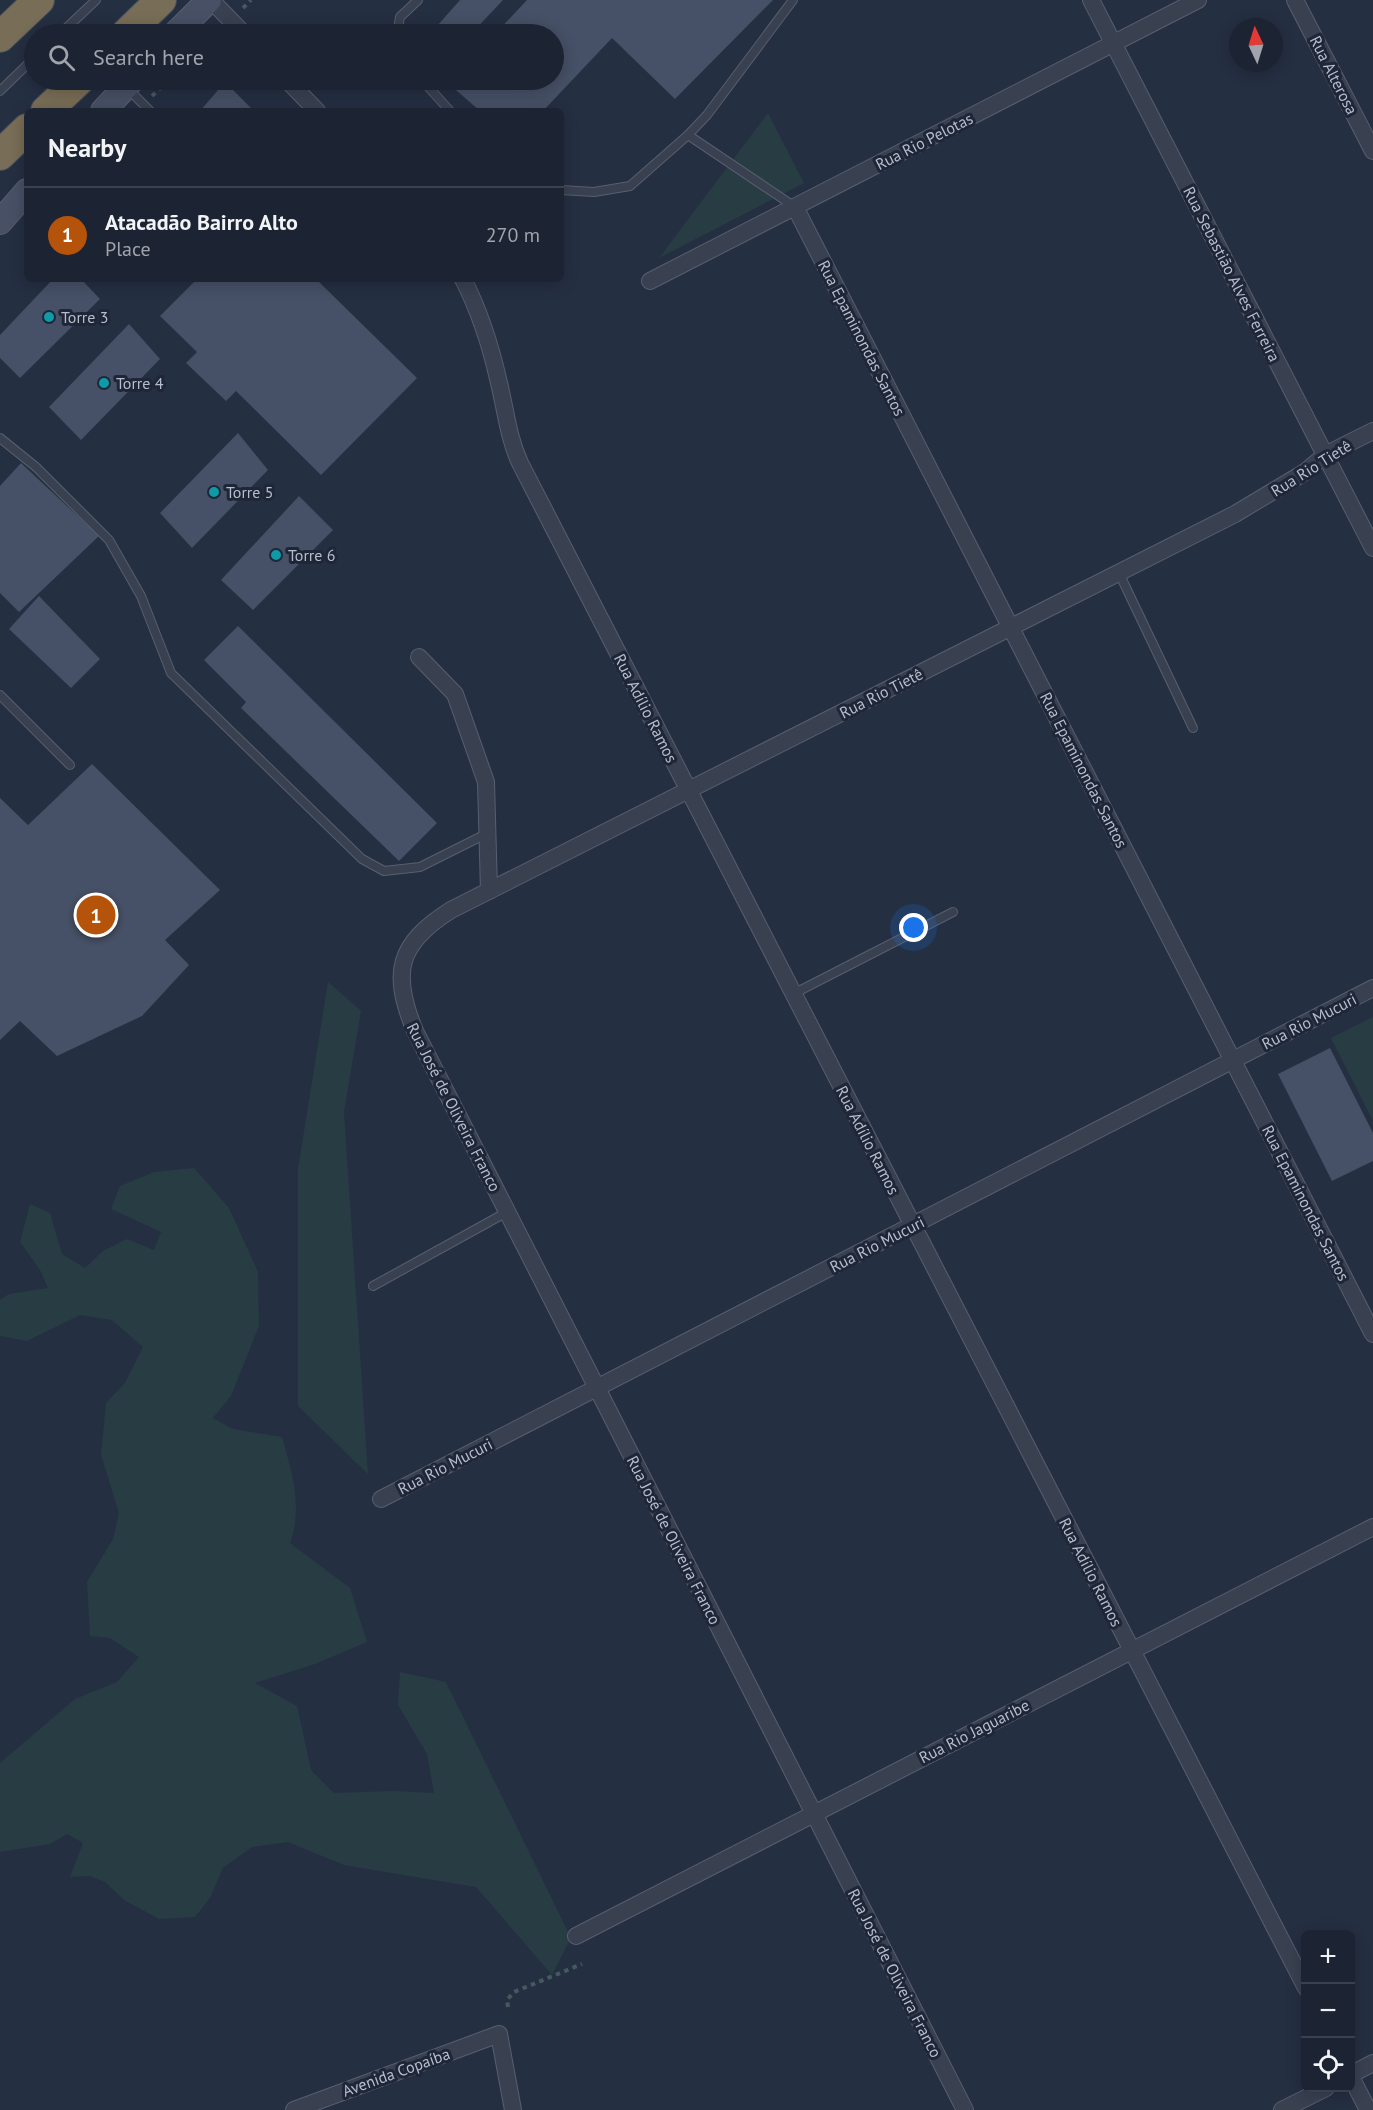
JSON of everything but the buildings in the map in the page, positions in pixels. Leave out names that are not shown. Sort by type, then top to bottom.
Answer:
[{"type":"highway","points":[[2,34],[39,0]]},
{"type":"highway","points":[[136,24],[161,0]]},
{"type":"highway","points":[[49,108],[68,90]]},
{"type":"highway","points":[[0,155],[24,132]]},
{"type":"main road","points":[[185,24],[210,0]]},
{"type":"main road","points":[[109,108],[123,90]]},
{"type":"main road","points":[[0,222],[24,194]]},
{"type":"street","points":[[210,0],[234,24]]},
{"type":"street","name":"Rua Sebastião Alves Ferreira","points":[[1091,0],[1373,548]]},
{"type":"street","name":"Rua Rio Pelotas","points":[[650,281],[1198,0]]},
{"type":"street","name":"Rua Alterosa","points":[[1295,0],[1373,151]]},
{"type":"street","points":[[297,90],[314,108]]},
{"type":"street","name":"Rua Epaminondas Santos","points":[[795,207],[1373,1334]]},
{"type":"street","name":"Rua Adílio Ramos","points":[[464,282],[483,323],[512,445],[1303,1984]]},
{"type":"street","name":"Rua Rio Tietê","points":[[400,965],[409,946],[433,921],[1234,514],[1305,472],[1325,455],[1373,431]]},
{"type":"street","points":[[419,657],[455,694],[486,782],[489,891]]},
{"type":"street","name":"Rua José de Oliveira Franco","points":[[400,965],[400,987],[415,1031],[965,2110]]},
{"type":"street","name":"Rua Rio Mucuri","points":[[381,1499],[1373,988]]},
{"type":"street","name":"Rua Rio Jaguaribe","points":[[576,1936],[1373,1527]]},
{"type":"street","name":"Avenida Copaíba","points":[[299,2109],[499,2034],[513,2110]]},
{"type":"street","points":[[1355,2072],[1373,2063]]},
{"type":"street","points":[[1355,2085],[1368,2110]]},
{"type":"street","points":[[1282,2110],[1318,2092]]},
{"type":"lane","points":[[71,24],[96,0]]},
{"type":"lane","points":[[399,24],[400,17],[418,0]]},
{"type":"lane","points":[[564,190],[594,192],[630,186],[688,135],[707,115],[793,0]]},
{"type":"lane","points":[[0,91],[24,68]]},
{"type":"lane","points":[[134,90],[148,108]]},
{"type":"lane","points":[[431,90],[447,108]]},
{"type":"lane","points":[[688,135],[795,207]]},
{"type":"lane","points":[[0,438],[36,467],[109,540],[141,596],[171,673],[362,859],[384,871],[420,867],[488,833]]},
{"type":"lane","points":[[1119,573],[1192,728]]},
{"type":"lane","points":[[0,695],[70,765]]},
{"type":"lane","points":[[793,994],[953,912]]},
{"type":"lane","points":[[373,1286],[507,1212]]},
{"type":"path","points":[[508,2007],[507,2000],[514,1992],[582,1964]]},
{"type":"green space","points":[[768,113],[804,183],[659,258]]},
{"type":"green space","points":[[328,982],[361,1011],[344,1112],[368,1474],[298,1406],[298,1169]]},
{"type":"green space","points":[[1373,1017],[1373,1121],[1331,1038]]},
{"type":"green space","points":[[194,1168],[229,1208],[258,1272],[259,1326],[231,1396],[213,1418],[233,1429],[282,1437],[296,1503],[294,1530],[290,1543],[350,1588],[367,1642],[315,1664],[255,1683],[297,1706],[311,1770],[334,1793],[394,1791],[434,1793],[427,1754],[398,1705],[400,1672],[446,1682],[571,1938],[552,1975],[476,1887],[344,1865],[288,1842],[252,1847],[223,1868],[210,1898],[195,1917],[159,1919],[124,1900],[105,1882],[90,1876],[70,1877],[83,1843],[67,1834],[50,1844],[0,1852],[0,1763],[75,1699],[117,1682],[139,1657],[110,1638],[90,1636],[87,1582],[113,1539],[119,1513],[101,1455],[106,1403],[125,1383],[143,1347],[112,1320],[80,1315],[27,1341],[0,1336],[0,1300],[9,1294],[48,1288],[40,1270],[20,1242],[30,1204],[50,1213],[62,1254],[85,1268],[103,1251],[127,1239],[154,1250],[161,1232],[111,1209],[120,1186],[154,1172]]},
{"type":"place","name":"Torre 3","points":[[49,317]]},
{"type":"place","name":"Torre 4","points":[[104,383]]},
{"type":"place","name":"Torre 5","points":[[214,492]]},
{"type":"place","name":"Torre 6","points":[[276,555]]},
{"type":"place","name":"Atacadão Bairro Alto","points":[[96,915]]}]
